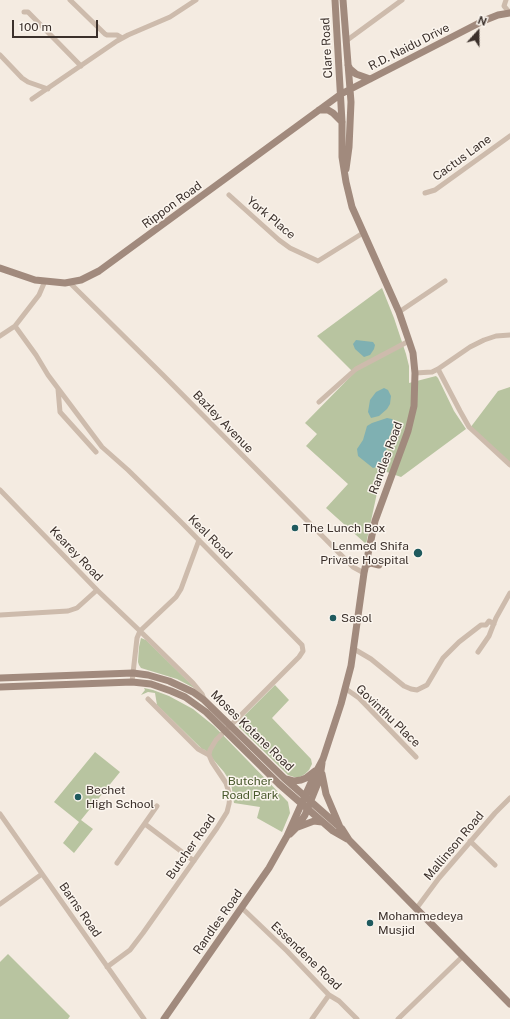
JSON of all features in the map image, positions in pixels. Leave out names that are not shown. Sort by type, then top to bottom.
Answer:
[{"type":"street","points":[[70,0],[105,34],[117,35],[122,38]]},
{"type":"street","points":[[32,100],[122,38],[170,17],[196,0]]},
{"type":"street","name":"Clare Road","points":[[335,0],[341,94]]},
{"type":"street","name":"Clare Road","points":[[343,0],[350,90]]},
{"type":"street","points":[[346,41],[402,0]]},
{"type":"street","points":[[506,0],[504,6],[510,13]]},
{"type":"street","points":[[24,12],[28,12],[81,66]]},
{"type":"street","name":"R.D. Naidu Drive","points":[[341,94],[486,19],[510,13]]},
{"type":"street","points":[[0,55],[22,78],[28,82],[48,89]]},
{"type":"street","points":[[347,61],[352,72],[370,79]]},
{"type":"street","name":"Randles Road","points":[[345,171],[349,147],[351,102],[350,90]]},
{"type":"street","name":"Rippon Road","points":[[0,268],[35,280],[70,283],[81,280],[99,271],[341,94]]},
{"type":"street","name":"Randles Road","points":[[287,836],[297,827],[311,802],[322,759],[346,689],[354,649],[364,573],[375,521],[412,418],[415,400],[416,373],[413,353],[399,312],[352,207],[342,157],[341,94]]},
{"type":"street","points":[[319,110],[330,111],[338,116],[342,122]]},
{"type":"street","name":"Cactus Lane","points":[[425,193],[435,190],[510,136]]},
{"type":"street","name":"York Place","points":[[229,195],[279,240],[316,260],[320,260],[363,233]]},
{"type":"street","points":[[0,336],[15,326],[39,295],[45,281]]},
{"type":"street","points":[[399,312],[445,281]]},
{"type":"street","name":"Bazley Avenue","points":[[70,283],[164,375],[353,567],[364,573]]},
{"type":"street","name":"Keal Road","points":[[15,326],[58,389],[102,447],[128,470],[199,540],[302,645],[303,651],[299,657],[228,728],[214,744],[209,755]]},
{"type":"street","points":[[416,373],[432,372],[470,347],[484,340],[496,336],[510,335]]},
{"type":"street","points":[[319,402],[356,369],[409,341]]},
{"type":"street","points":[[438,369],[469,427],[510,466]]},
{"type":"street","points":[[58,389],[60,412],[96,452]]},
{"type":"street","name":"Kearey Road","points":[[0,490],[97,590],[193,683],[202,694],[204,700]]},
{"type":"street","points":[[132,682],[137,638],[140,631],[176,597],[181,590],[199,540]]},
{"type":"street","points":[[366,565],[371,563],[379,565]]},
{"type":"street","points":[[0,615],[68,611],[76,608],[97,590]]},
{"type":"street","points":[[478,652],[489,636],[510,593]]},
{"type":"street","points":[[354,649],[371,659],[404,686],[417,690],[427,685],[443,658],[459,642],[481,625],[486,625],[490,622],[494,624]]},
{"type":"street","name":"Moses Kotane Road","points":[[0,678],[133,673],[148,675],[169,681],[204,700],[279,784],[338,835],[349,840]]},
{"type":"street","name":"Moses Kotane Road","points":[[0,687],[132,682],[151,684],[178,694],[200,707],[228,728],[342,829],[349,840],[510,1004]]},
{"type":"street","name":"Govinthu Place","points":[[346,689],[359,698],[416,757]]},
{"type":"street","name":"Butcher Road","points":[[107,967],[130,950],[226,812],[229,801],[226,783],[209,755],[195,746],[148,699]]},
{"type":"street","points":[[284,778],[294,781],[301,780],[319,770],[324,787],[342,829]]},
{"type":"street","name":"Randles Road","points":[[164,1019],[269,868],[287,836],[301,804],[319,770]]},
{"type":"street","name":"Mallinson Road","points":[[416,909],[439,878],[470,841],[510,798]]},
{"type":"street","points":[[116,863],[157,806]]},
{"type":"street","name":"Barns Road","points":[[0,814],[144,1019]]},
{"type":"street","points":[[297,827],[314,821],[322,822]]},
{"type":"street","points":[[145,824],[194,860]]},
{"type":"street","points":[[470,841],[495,865]]},
{"type":"street","points":[[0,904],[42,874]]},
{"type":"street","name":"Essendene Road","points":[[242,908],[287,951],[329,995],[339,1001],[356,1019]]},
{"type":"street","points":[[398,1019],[463,956]]},
{"type":"street","points":[[312,1019],[329,995]]},
{"type":"green space","points":[[382,288],[406,354],[409,366],[409,383],[436,376],[454,411],[466,429],[401,477],[384,471],[377,493],[366,544],[326,508],[348,484],[306,446],[317,434],[305,423],[354,373],[317,336]]},
{"type":"green space","points":[[510,387],[510,464],[470,428],[498,391]]},
{"type":"green space","points":[[141,638],[146,640],[196,689],[177,679],[141,668],[138,662]]},
{"type":"green space","points":[[275,685],[289,700],[272,718],[311,759],[312,764],[309,770],[300,777],[288,775],[239,727],[238,722]]},
{"type":"green space","name":"Butcher Road Park","points":[[144,688],[169,696],[193,709],[214,726],[288,802],[290,813],[282,832],[257,818],[260,807],[234,803],[231,783],[224,772],[205,750],[202,749],[157,705],[155,693],[148,692],[141,695],[145,690]]},
{"type":"green space","points":[[95,752],[120,772],[81,820],[93,829],[74,853],[63,843],[79,822],[54,802]]},
{"type":"green space","points":[[8,954],[70,1016],[68,1019],[0,1019],[0,962]]},
{"type":"water","points":[[356,340],[373,342],[375,345],[370,355],[364,357],[355,349],[353,344]]},
{"type":"water","points":[[384,388],[388,390],[391,396],[390,404],[379,416],[371,418],[368,412],[370,400],[376,392]]},
{"type":"water","points":[[387,418],[392,419],[394,422],[388,440],[384,461],[380,466],[373,468],[358,456],[357,449],[363,440],[367,426]]},
{"type":"place","name":"The Lunch Box","points":[[295,528]]},
{"type":"place","name":"Lenmed Shifa Private Hospital","points":[[418,553]]},
{"type":"place","name":"Sasol","points":[[333,618]]},
{"type":"place","name":"Bechet High School","points":[[78,797]]},
{"type":"place","name":"Mohammedeya Musjid","points":[[370,923]]}]
